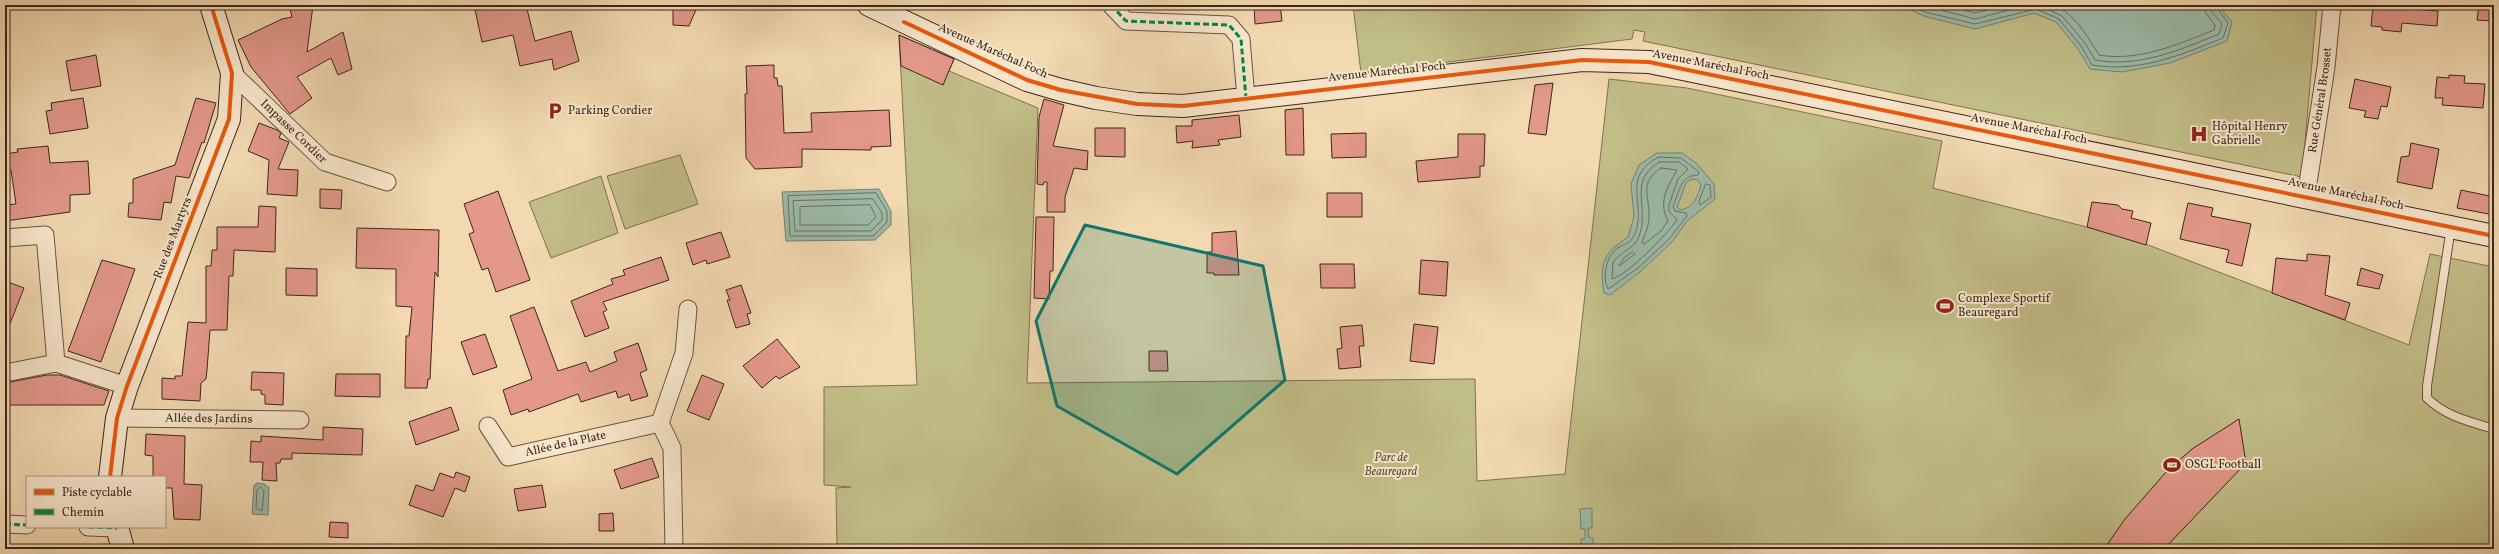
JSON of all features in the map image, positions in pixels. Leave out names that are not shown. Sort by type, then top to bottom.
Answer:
[{"type":"main road","name":"Rue des Martyrs","points":[[110,476],[117,418],[127,386],[230,119],[232,73],[211,5]]},
{"type":"main road","name":"Avenue Maréchal Foch","points":[[869,5],[1026,80],[1061,90],[1137,104],[1183,106],[1582,60],[1649,62],[2306,196],[2494,236]]},
{"type":"main road","points":[[117,528],[123,549]]},
{"type":"street","points":[[1111,5],[1126,21],[1228,25],[1241,39],[1246,98]]},
{"type":"street","name":"Rue Général Brosset","points":[[2306,196],[2326,67],[2332,5]]},
{"type":"street","name":"Impasse Cordier","points":[[232,73],[325,162],[387,182]]},
{"type":"street","points":[[5,238],[45,235],[56,363]]},
{"type":"street","points":[[674,549],[672,448],[660,423],[684,353],[688,309]]},
{"type":"street","points":[[5,372],[56,363],[127,386]]},
{"type":"street","name":"Allée des Jardins","points":[[117,418],[300,420]]},
{"type":"street","name":"Allée de la Plate","points":[[488,426],[508,457],[660,423]]},
{"type":"street","points":[[5,524],[26,525]]},
{"type":"lane","points":[[2451,227],[2426,386],[2427,398],[2436,407],[2460,419],[2494,429]]},
{"type":"highlighted area","points":[[1085,225],[1263,266],[1285,380],[1177,474],[1057,406],[1036,321]]},
{"type":"green space","name":"Hôpital Henry Gabrielle","points":[[1353,5],[2317,5],[2302,177],[1643,41],[1645,32],[1634,30],[1632,39],[1361,73]]},
{"type":"green space","name":"Complexe Sportif Beauregard","points":[[899,35],[954,59],[949,71],[1038,108],[1027,383],[1475,379],[1477,481],[1565,474],[1609,79],[1687,88],[1942,141],[1933,188],[2130,238],[2409,345],[2430,254],[2494,267],[2494,549],[837,549],[836,488],[851,487],[824,485],[824,387],[917,385]]},
{"type":"green space","points":[[680,155],[698,204],[625,229],[607,176]]},
{"type":"green space","points":[[601,176],[618,233],[551,258],[529,202]]},
{"type":"water","points":[[1900,5],[2218,5],[2232,22],[2227,41],[2170,63],[2122,72],[2090,69],[2078,49],[2056,22],[2034,13],[1975,29],[1924,16]]},
{"type":"water","points":[[1657,153],[1682,153],[1696,163],[1714,184],[1715,199],[1687,221],[1672,242],[1641,271],[1610,295],[1604,293],[1602,274],[1603,267],[1608,254],[1613,248],[1628,237],[1634,217],[1631,184],[1639,165]],"holes":[[[1692,179],[1698,180],[1701,185],[1697,197],[1692,204],[1681,210],[1677,207],[1686,183]]]},
{"type":"water","points":[[879,189],[891,211],[891,225],[875,240],[786,241],[782,192]]},
{"type":"water","points":[[256,483],[265,484],[265,486],[269,487],[268,515],[252,514],[254,485],[256,486]]},
{"type":"water","points":[[1592,508],[1592,528],[1588,528],[1589,538],[1593,538],[1593,549],[1581,549],[1581,539],[1585,539],[1585,529],[1581,529],[1580,509]]},
{"type":"building","points":[[289,5],[313,5],[307,52],[343,32],[352,69],[338,75],[331,58],[297,77],[312,98],[290,114],[251,67],[238,40],[282,19],[292,17]]},
{"type":"building","points":[[474,5],[495,5],[496,9],[526,5],[535,41],[571,31],[579,61],[554,70],[552,59],[520,66],[513,35],[482,42]]},
{"type":"building","points":[[673,5],[698,5],[689,26],[673,25]]},
{"type":"building","points":[[1254,5],[1280,5],[1282,21],[1255,24]]},
{"type":"building","points":[[2373,5],[2404,5],[2403,8],[2438,11],[2437,26],[2402,23],[2401,32],[2382,30],[2382,27],[2371,26]]},
{"type":"building","points":[[2479,5],[2494,5],[2494,21],[2477,20]]},
{"type":"building","points":[[899,35],[954,59],[943,85],[901,66]]},
{"type":"building","points":[[96,55],[101,86],[71,91],[66,61]]},
{"type":"building","points":[[774,65],[774,78],[777,78],[778,86],[782,86],[784,133],[812,132],[811,113],[889,110],[891,146],[871,147],[871,150],[802,149],[802,167],[755,169],[746,158],[746,66]]},
{"type":"building","points":[[2449,75],[2465,76],[2464,83],[2485,84],[2483,108],[2442,105],[2443,98],[2435,98],[2437,77],[2449,78]]},
{"type":"building","points":[[2355,79],[2391,87],[2387,107],[2381,106],[2378,119],[2364,117],[2366,111],[2349,108]]},
{"type":"building","points":[[1553,83],[1546,135],[1528,133],[1535,85]]},
{"type":"building","points":[[83,98],[88,128],[50,134],[46,111],[52,110],[51,103]]},
{"type":"building","points":[[196,98],[216,103],[204,143],[202,142],[189,178],[176,176],[171,203],[164,202],[161,220],[128,217],[129,203],[133,203],[133,179],[175,165]]},
{"type":"building","points":[[1044,99],[1064,105],[1053,146],[1088,151],[1087,170],[1074,168],[1065,197],[1065,212],[1047,212],[1047,182],[1044,182],[1043,185],[1037,184],[1039,117]]},
{"type":"building","points":[[1303,108],[1304,155],[1286,155],[1285,110]]},
{"type":"building","points":[[1239,115],[1241,137],[1218,140],[1220,145],[1192,148],[1193,141],[1177,143],[1176,126],[1192,126],[1192,120]]},
{"type":"building","points":[[259,123],[277,130],[281,133],[279,138],[289,142],[278,169],[298,170],[297,196],[267,194],[269,160],[248,151]]},
{"type":"building","points":[[1095,128],[1125,128],[1125,157],[1095,156]]},
{"type":"building","points":[[1366,133],[1366,157],[1332,158],[1331,134]]},
{"type":"building","points":[[1458,134],[1485,134],[1484,166],[1480,166],[1480,177],[1418,182],[1416,161],[1458,157]]},
{"type":"building","points":[[2411,143],[2439,149],[2432,189],[2397,182],[2401,157],[2409,156]]},
{"type":"building","points":[[48,146],[50,163],[88,161],[90,194],[70,195],[70,212],[5,221],[5,205],[16,204],[11,170],[5,171],[5,154],[18,152],[17,149]]},
{"type":"building","points":[[320,189],[342,190],[341,209],[320,208]]},
{"type":"building","points":[[2461,190],[2494,197],[2494,215],[2457,208]]},
{"type":"building","points":[[498,191],[530,280],[496,292],[488,268],[482,270],[469,234],[474,232],[464,204]]},
{"type":"building","points":[[1327,193],[1362,193],[1362,217],[1327,217]]},
{"type":"building","points":[[2092,202],[2118,205],[2122,209],[2133,211],[2131,218],[2151,223],[2146,245],[2087,227]]},
{"type":"building","points":[[2188,203],[2213,208],[2211,216],[2251,224],[2242,266],[2226,262],[2229,250],[2180,239]]},
{"type":"building","points":[[259,206],[276,207],[275,252],[234,250],[233,276],[229,276],[227,330],[210,330],[206,379],[201,383],[200,401],[162,399],[162,378],[175,379],[175,376],[182,376],[188,322],[206,323],[206,266],[211,266],[212,250],[217,250],[217,227],[258,227]]},
{"type":"building","points":[[1036,217],[1054,217],[1053,271],[1050,271],[1049,299],[1034,298]]},
{"type":"building","points":[[357,228],[439,230],[438,277],[435,272],[430,379],[428,379],[427,388],[405,388],[406,336],[409,336],[412,307],[396,306],[396,269],[356,268]]},
{"type":"building","points":[[1236,231],[1239,275],[1214,275],[1214,273],[1207,273],[1207,252],[1212,252],[1212,233]]},
{"type":"building","points":[[721,232],[730,257],[707,264],[706,260],[693,265],[686,243]]},
{"type":"building","points":[[2307,254],[2330,256],[2325,295],[2350,303],[2345,320],[2272,293],[2276,258],[2307,261]]},
{"type":"building","points":[[661,257],[669,280],[603,302],[607,310],[603,312],[609,328],[585,337],[571,301],[613,284],[611,279],[625,275],[623,270]]},
{"type":"building","points":[[102,260],[135,269],[101,362],[68,351]]},
{"type":"building","points":[[1421,260],[1448,262],[1446,296],[1419,294]]},
{"type":"building","points":[[1320,264],[1354,264],[1355,288],[1321,288]]},
{"type":"building","points":[[286,268],[317,269],[317,296],[286,295]]},
{"type":"building","points":[[2361,268],[2383,275],[2379,289],[2357,285]]},
{"type":"building","points":[[5,281],[24,288],[6,334],[5,334]]},
{"type":"building","points":[[741,285],[751,313],[747,314],[750,324],[736,328],[727,300],[730,300],[726,290]]},
{"type":"building","points":[[534,307],[558,371],[586,362],[590,372],[617,361],[614,352],[638,343],[647,370],[640,373],[648,396],[631,401],[629,394],[618,398],[616,391],[581,402],[578,394],[529,412],[528,409],[511,415],[503,390],[532,379],[510,316]]},
{"type":"building","points":[[1414,324],[1438,327],[1434,364],[1410,361]]},
{"type":"building","points":[[1362,325],[1364,346],[1359,346],[1361,367],[1339,369],[1337,349],[1342,348],[1340,327]]},
{"type":"building","points":[[485,334],[497,367],[473,375],[461,342]]},
{"type":"building","points":[[777,339],[800,367],[779,379],[776,376],[762,388],[743,366]]},
{"type":"building","points":[[1149,351],[1167,351],[1168,371],[1149,371]]},
{"type":"building","points":[[252,372],[284,373],[283,405],[265,404],[265,395],[261,394],[261,390],[251,390]]},
{"type":"building","points":[[336,374],[380,374],[380,397],[335,396]]},
{"type":"building","points":[[47,375],[60,375],[109,391],[104,405],[5,405],[5,383]]},
{"type":"building","points":[[702,375],[724,384],[709,420],[687,411]]},
{"type":"building","points":[[451,407],[459,430],[416,445],[409,422]]},
{"type":"building","points":[[2239,419],[2246,463],[2164,549],[2104,549],[2125,519],[2167,471],[2192,449]]},
{"type":"building","points":[[323,427],[363,429],[362,455],[292,453],[292,459],[281,459],[280,463],[276,463],[277,481],[262,480],[263,462],[250,462],[251,441],[261,442],[261,436],[323,440]]},
{"type":"building","points":[[146,434],[185,436],[184,484],[202,485],[200,520],[174,519],[172,488],[166,488],[166,476],[153,476],[153,456],[145,455]]},
{"type":"building","points":[[652,458],[659,477],[621,489],[614,470]]},
{"type":"building","points":[[456,472],[470,477],[465,492],[455,488],[443,517],[409,505],[416,485],[433,491],[440,473],[454,478]]},
{"type":"building","points":[[542,485],[546,507],[518,511],[514,489]]},
{"type":"building","points":[[613,513],[614,531],[599,531],[599,514]]},
{"type":"building","points":[[330,522],[348,523],[348,538],[329,537]]},
{"type":"marked path","points":[[1111,5],[1126,21],[1229,25],[1241,39],[1246,98]]},
{"type":"marked path","points":[[5,524],[26,525]]},
{"type":"cycle path","points":[[110,476],[117,418],[127,386],[229,119],[232,73],[211,5]]},
{"type":"cycle path","points":[[904,22],[1027,80],[1061,90],[1137,104],[1183,106],[1582,60],[1649,62],[2494,236]]},
{"type":"place","name":"Parking Cordier","points":[[555,111]]},
{"type":"place","name":"Hôpital Henry Gabrielle","points":[[2199,134]]},
{"type":"place","name":"Complexe Sportif Beauregard","points":[[1945,306]]},
{"type":"place","name":"OSGL Football","points":[[2172,465]]},
{"type":"park label","name":"Parc de Beauregard","points":[[1391,465]]}]
